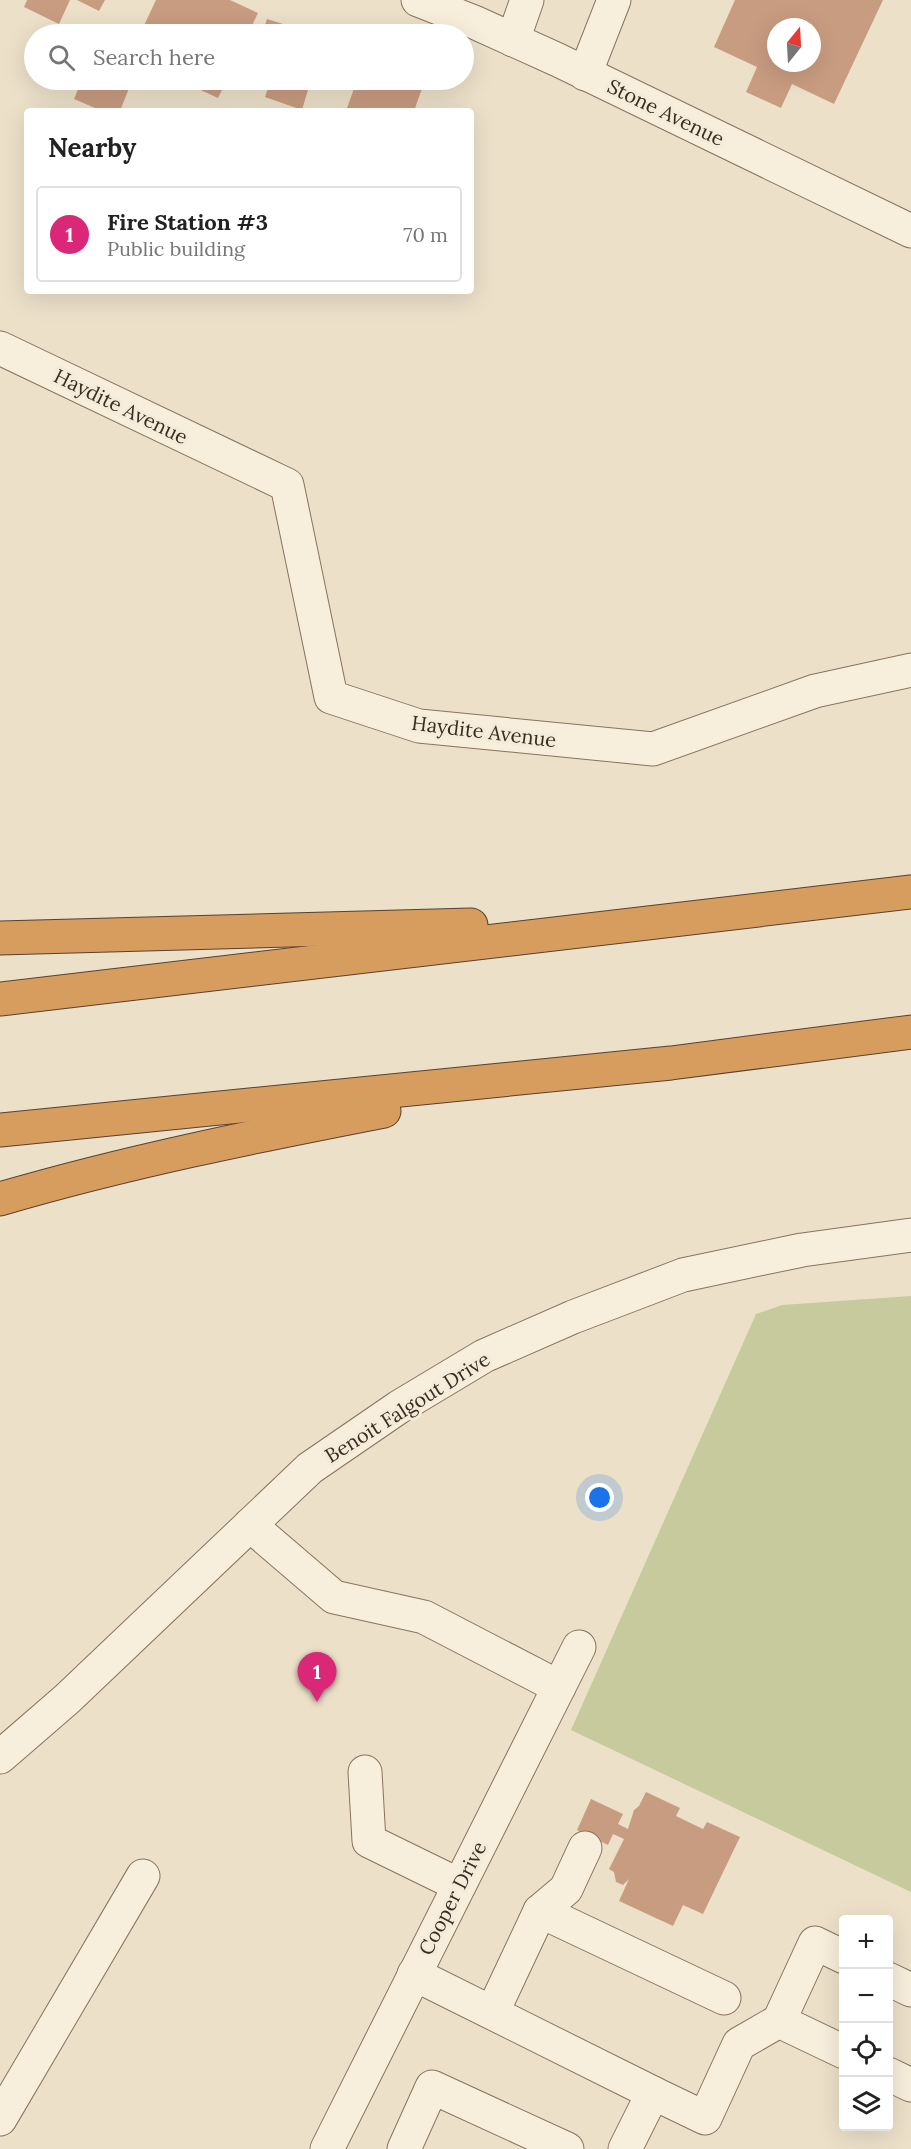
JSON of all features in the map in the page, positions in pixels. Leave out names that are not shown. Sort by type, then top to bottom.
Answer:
[{"type":"highway","points":[[0,999],[911,892]]},
{"type":"highway","points":[[0,938],[686,919]]},
{"type":"highway","points":[[0,1130],[671,1063],[911,1032]]},
{"type":"highway","points":[[0,1199],[76,1177],[240,1139],[407,1107],[671,1063]]},
{"type":"street","name":"Stone Avenue","points":[[418,0],[513,40],[911,231]]},
{"type":"street","points":[[513,40],[527,0]]},
{"type":"street","points":[[585,74],[614,0]]},
{"type":"street","name":"Haydite Avenue","points":[[0,348],[287,485],[331,697],[419,726],[653,749],[815,691],[911,669]]},
{"type":"street","name":"Benoit Falgout Drive","points":[[0,1757],[67,1699],[310,1468],[399,1407],[484,1356],[573,1317],[683,1275],[802,1250],[911,1235]]},
{"type":"street","points":[[250,1526],[334,1597],[424,1617],[559,1687]]},
{"type":"street","name":"Cooper Drive","points":[[327,2149],[579,1647]]},
{"type":"street","points":[[365,1772],[369,1841],[459,1885]]},
{"type":"street","points":[[493,2011],[540,1911],[566,1889],[585,1848]]},
{"type":"street","points":[[0,2119],[143,1876]]},
{"type":"street","points":[[540,1911],[724,1998]]},
{"type":"street","points":[[414,1974],[493,2011],[705,2118],[739,2044],[780,2021],[815,1943],[839,1955]]},
{"type":"street","points":[[893,1981],[911,1990]]},
{"type":"street","points":[[780,2021],[839,2050]]},
{"type":"street","points":[[893,2076],[911,2085]]},
{"type":"street","points":[[404,2149],[432,2087],[567,2149]]},
{"type":"street","points":[[625,2149],[653,2093]]},
{"type":"green space","points":[[911,1296],[911,1892],[571,1730],[756,1314],[782,1305]]},
{"type":"building","points":[[27,0],[70,0],[59,24],[24,7]]},
{"type":"building","points":[[77,0],[105,0],[99,11]]},
{"type":"building","points":[[156,0],[230,0],[258,13],[253,24],[145,24]]},
{"type":"building","points":[[735,0],[883,0],[834,104],[792,84],[781,108],[746,92],[757,67],[714,47]]},
{"type":"building","points":[[267,19],[283,24],[265,24]]},
{"type":"building","points":[[78,90],[128,90],[121,108],[95,108],[74,99]]},
{"type":"building","points":[[201,90],[222,90],[218,98]]},
{"type":"building","points":[[267,90],[308,90],[303,108],[265,97]]},
{"type":"building","points":[[353,90],[421,90],[415,108],[347,108]]},
{"type":"building","points":[[646,1792],[680,1808],[676,1816],[703,1829],[707,1822],[740,1837],[703,1914],[683,1905],[673,1926],[619,1901],[629,1879],[623,1885],[616,1882],[614,1872],[609,1869],[624,1839],[613,1834],[608,1845],[577,1830],[591,1799],[623,1814],[618,1824],[628,1829],[634,1810],[639,1806]]},
{"type":"place","name":"Fire Station #3","points":[[317,1702]]}]
